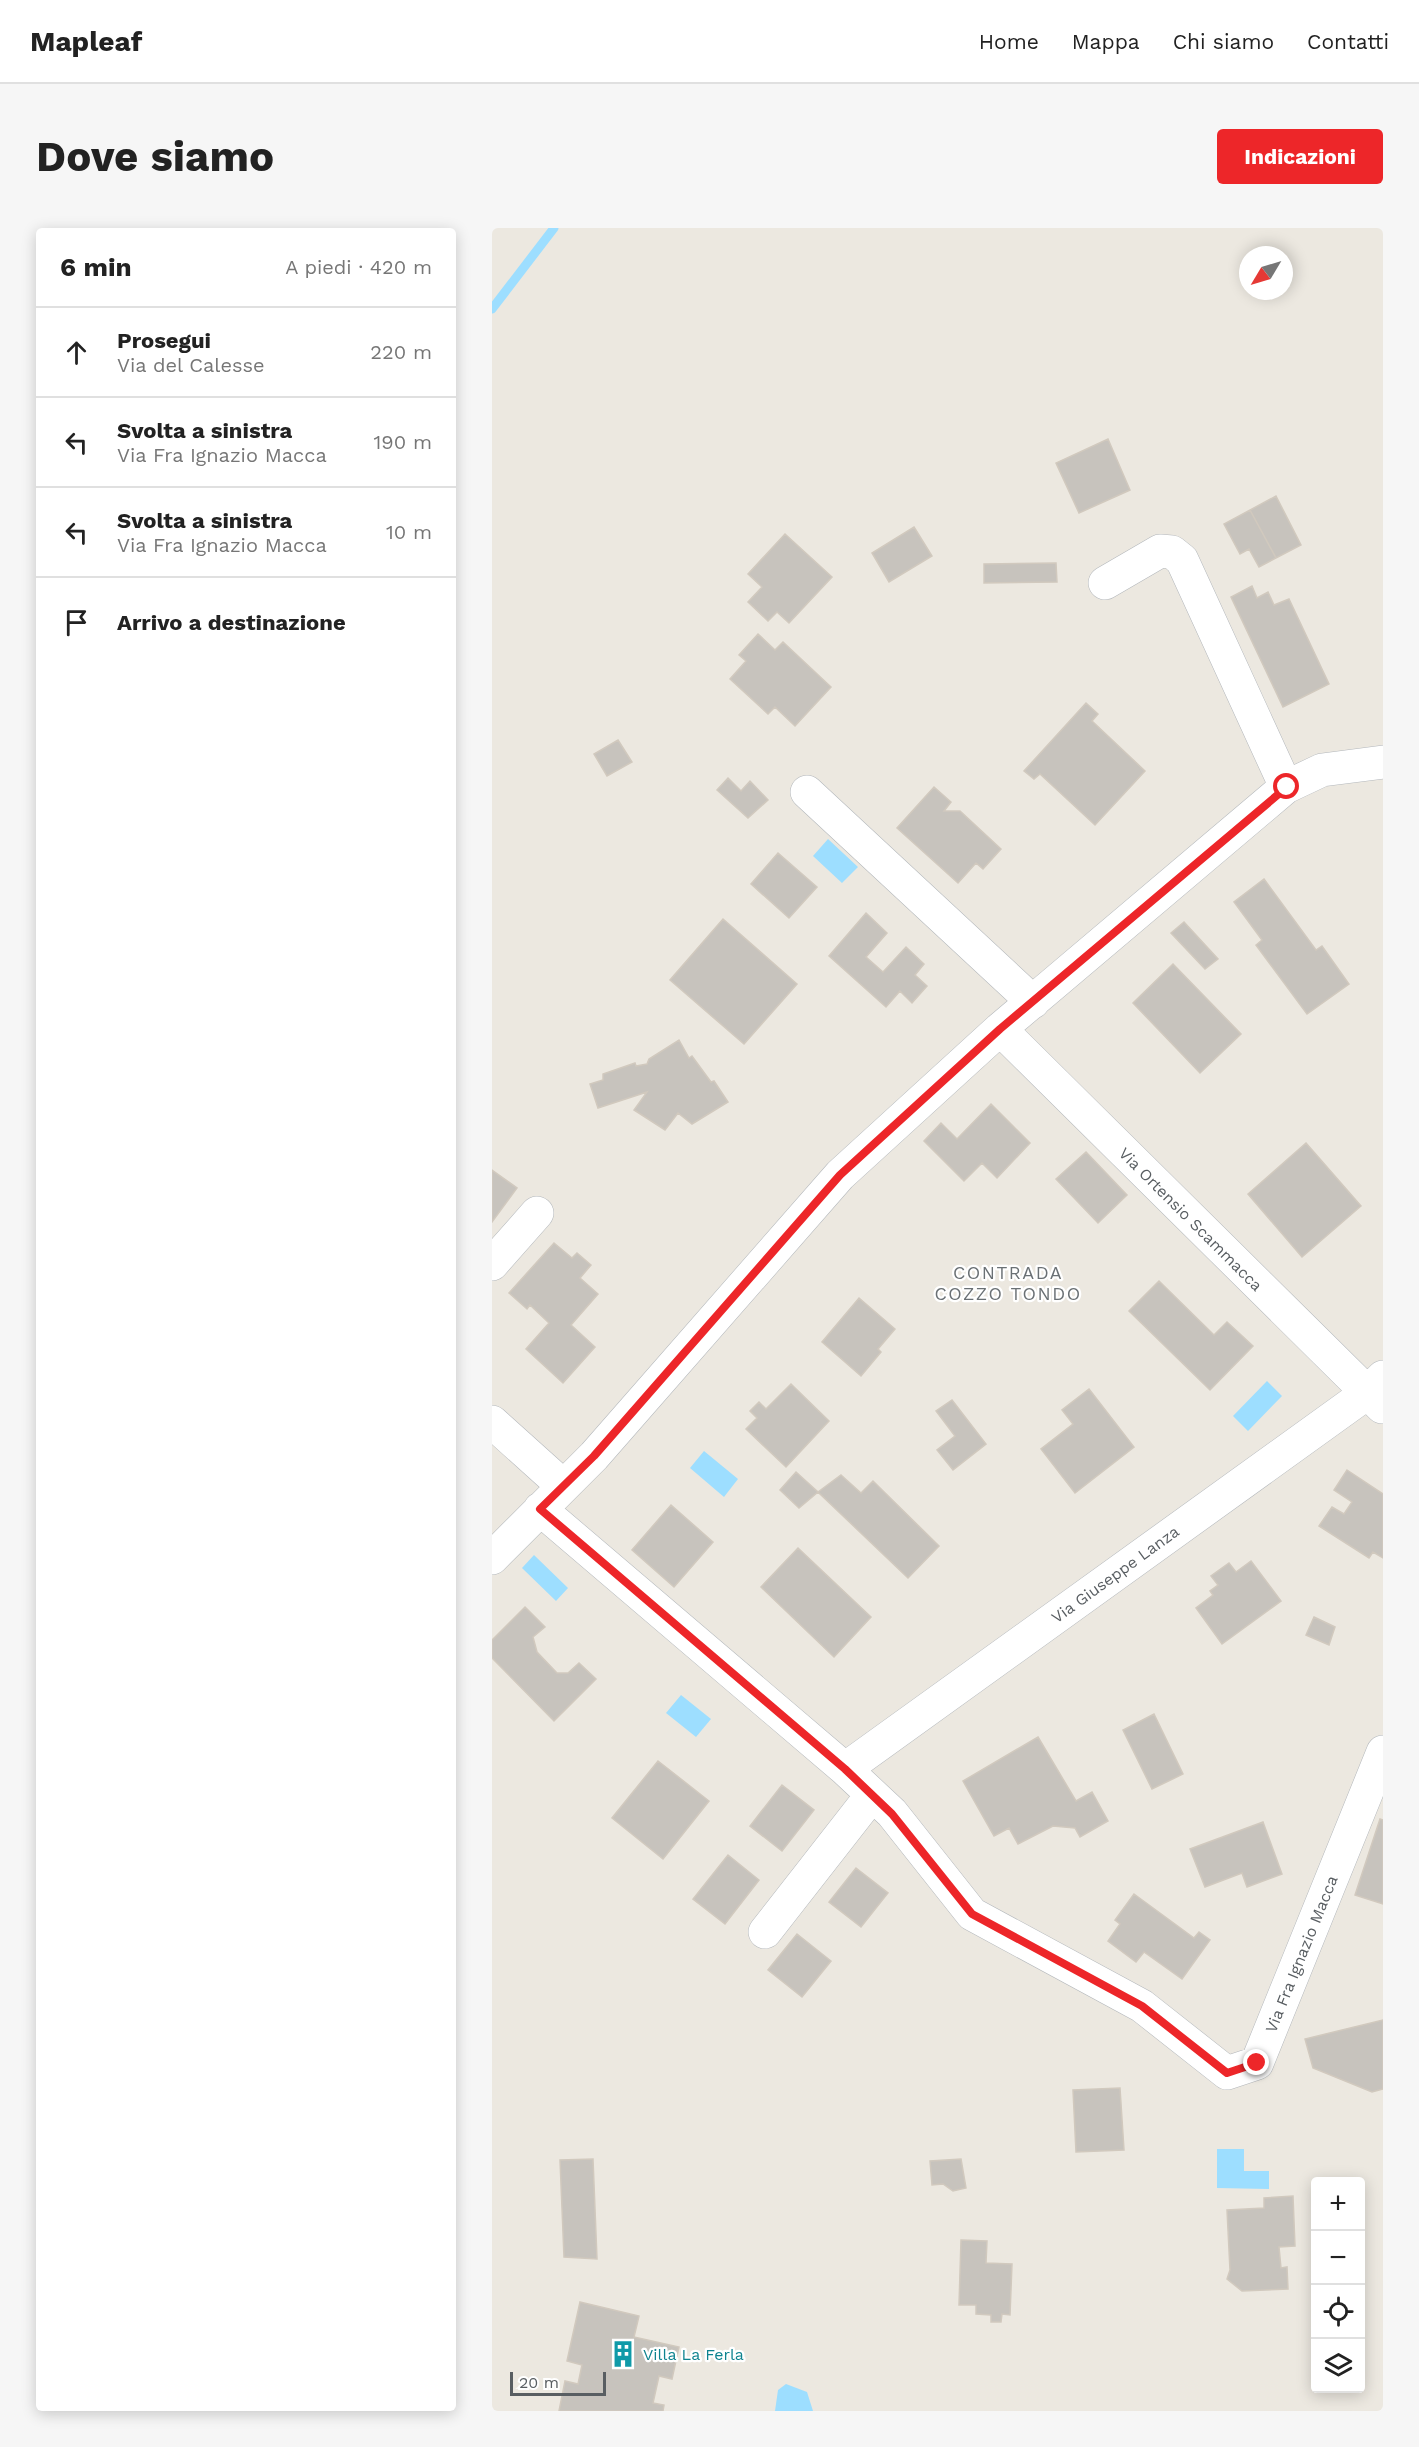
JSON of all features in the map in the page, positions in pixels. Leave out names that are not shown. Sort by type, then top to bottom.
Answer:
[{"type":"street","points":[[1105,584],[1160,551],[1172,552],[1182,560],[1287,787]]},
{"type":"street","points":[[492,1558],[562,1485],[594,1456],[840,1175],[1000,1029],[1287,787],[1322,770],[1383,762]]},
{"type":"street","points":[[807,792],[1033,1002]]},
{"type":"street","name":"Via Ortensio Scammacca","points":[[1000,1029],[1378,1393]]},
{"type":"street","points":[[492,1264],[537,1213]]},
{"type":"street","name":"Via Giuseppe Lanza","points":[[845,1769],[1378,1393]]},
{"type":"street","points":[[492,1422],[562,1485]]},
{"type":"street","name":"Via Fra Ignazio Macca","points":[[540,1509],[845,1769],[892,1814],[972,1914],[1142,2006],[1227,2073],[1257,2063],[1383,1752]]},
{"type":"street","points":[[765,1932],[872,1795]]},
{"type":"water","points":[[828,839],[858,867],[842,883],[813,856]]},
{"type":"water","points":[[1267,1381],[1282,1396],[1248,1431],[1233,1416]]},
{"type":"water","points":[[704,1451],[738,1479],[724,1497],[690,1468]]},
{"type":"water","points":[[534,1555],[568,1588],[556,1601],[522,1568]]},
{"type":"water","points":[[681,1695],[711,1719],[696,1737],[666,1713]]},
{"type":"water","points":[[1217,2149],[1244,2149],[1244,2171],[1269,2171],[1269,2189],[1217,2188]]},
{"type":"water","points":[[786,2384],[807,2392],[813,2411],[775,2411],[778,2390]]},
{"type":"building","points":[[1108,439],[1130,490],[1079,513],[1056,463]]},
{"type":"building","points":[[1276,496],[1301,545],[1276,558],[1250,510]]},
{"type":"building","points":[[1250,510],[1276,558],[1259,567],[1249,549],[1240,554],[1224,524]]},
{"type":"building","points":[[914,527],[932,556],[889,582],[872,553]]},
{"type":"building","points":[[785,534],[832,577],[789,623],[777,612],[768,621],[748,602],[762,587],[748,574]]},
{"type":"building","points":[[1056,563],[1057,582],[984,583],[984,564]]},
{"type":"building","points":[[1252,586],[1257,598],[1268,592],[1274,605],[1289,599],[1329,684],[1283,707],[1231,597]]},
{"type":"building","points":[[758,634],[775,650],[783,642],[831,687],[795,726],[775,707],[768,714],[730,679],[746,661],[739,655]]},
{"type":"building","points":[[1086,703],[1098,714],[1092,721],[1145,771],[1095,825],[1040,774],[1034,779],[1024,771]]},
{"type":"building","points":[[618,740],[632,762],[607,776],[594,754]]},
{"type":"building","points":[[728,778],[741,791],[750,781],[768,800],[748,818],[717,790]]},
{"type":"building","points":[[934,787],[951,802],[944,811],[960,811],[1001,849],[983,869],[976,863],[958,883],[897,828]]},
{"type":"building","points":[[778,853],[817,887],[789,918],[751,884]]},
{"type":"building","points":[[1264,879],[1316,950],[1322,946],[1349,984],[1307,1014],[1256,945],[1262,940],[1234,902]]},
{"type":"building","points":[[866,913],[887,933],[866,957],[883,972],[906,947],[924,964],[915,975],[927,986],[912,1003],[900,991],[886,1007],[829,956]]},
{"type":"building","points":[[723,919],[797,984],[744,1044],[670,980]]},
{"type":"building","points":[[1184,922],[1218,959],[1205,969],[1171,933]]},
{"type":"building","points":[[1173,964],[1241,1034],[1200,1073],[1133,1003]]},
{"type":"building","points":[[679,1040],[689,1058],[692,1056],[711,1082],[714,1081],[728,1102],[692,1124],[678,1113],[665,1130],[634,1110],[647,1092],[598,1108],[590,1084],[603,1080],[603,1074],[635,1063],[636,1066],[647,1064],[649,1059]]},
{"type":"building","points":[[991,1104],[1030,1143],[997,1178],[982,1163],[964,1181],[924,1141],[941,1123],[957,1139]]},
{"type":"building","points":[[1306,1143],[1361,1206],[1302,1257],[1248,1194]]},
{"type":"building","points":[[1086,1152],[1127,1195],[1098,1223],[1056,1179]]},
{"type":"building","points":[[492,1170],[517,1188],[492,1222]]},
{"type":"building","points":[[554,1243],[572,1258],[577,1253],[591,1265],[580,1278],[598,1294],[571,1325],[595,1347],[563,1383],[526,1349],[549,1323],[530,1305],[527,1309],[509,1293]]},
{"type":"building","points":[[1159,1281],[1214,1335],[1227,1322],[1253,1346],[1210,1390],[1129,1311]]},
{"type":"building","points":[[859,1298],[895,1329],[878,1349],[881,1352],[861,1376],[822,1342]]},
{"type":"building","points":[[791,1384],[829,1421],[786,1467],[746,1429],[757,1418],[750,1411],[759,1402],[766,1409]]},
{"type":"building","points":[[1089,1389],[1134,1447],[1075,1493],[1041,1449],[1073,1424],[1062,1410]]},
{"type":"building","points":[[952,1400],[986,1444],[953,1470],[937,1450],[955,1436],[936,1411]]},
{"type":"building","points":[[1347,1470],[1383,1494],[1383,1558],[1373,1552],[1369,1558],[1319,1526],[1332,1507],[1344,1514],[1352,1502],[1334,1490]]},
{"type":"building","points":[[796,1472],[818,1492],[799,1508],[780,1490]]},
{"type":"building","points":[[841,1475],[861,1493],[873,1481],[939,1546],[908,1578],[818,1492]]},
{"type":"building","points":[[671,1505],[713,1542],[674,1587],[632,1550]]},
{"type":"building","points":[[798,1548],[871,1617],[834,1657],[761,1587]]},
{"type":"building","points":[[1251,1561],[1281,1601],[1222,1644],[1196,1608],[1213,1595],[1210,1591],[1218,1585],[1211,1576],[1229,1563],[1236,1572]]},
{"type":"building","points":[[525,1607],[545,1627],[533,1637],[537,1652],[557,1673],[568,1673],[579,1663],[596,1679],[554,1721],[492,1658],[492,1640]]},
{"type":"building","points":[[1314,1617],[1335,1627],[1329,1645],[1306,1635]]},
{"type":"building","points":[[1154,1714],[1183,1774],[1152,1789],[1123,1730]]},
{"type":"building","points":[[1038,1737],[1076,1801],[1092,1792],[1108,1821],[1080,1837],[1075,1828],[1053,1826],[1018,1844],[1009,1828],[994,1836],[963,1781]]},
{"type":"building","points":[[658,1761],[709,1801],[663,1859],[612,1818]]},
{"type":"building","points":[[782,1785],[814,1810],[782,1851],[750,1826]]},
{"type":"building","points":[[1380,1819],[1383,1820],[1383,1904],[1355,1895]]},
{"type":"building","points":[[1263,1822],[1282,1874],[1247,1887],[1242,1873],[1205,1887],[1190,1849]]},
{"type":"building","points":[[728,1855],[759,1880],[725,1924],[693,1899]]},
{"type":"building","points":[[856,1868],[888,1893],[861,1927],[829,1902]]},
{"type":"building","points":[[1134,1894],[1194,1938],[1199,1932],[1210,1940],[1182,1979],[1144,1952],[1136,1962],[1108,1941],[1120,1924],[1115,1920]]},
{"type":"building","points":[[797,1934],[831,1961],[802,1997],[768,1970]]},
{"type":"building","points":[[1383,2020],[1383,2089],[1372,2092],[1313,2068],[1305,2039]]},
{"type":"building","points":[[1120,2088],[1124,2150],[1076,2152],[1073,2090]]},
{"type":"building","points":[[593,2159],[597,2259],[564,2257],[560,2160]]},
{"type":"building","points":[[961,2159],[966,2188],[953,2191],[943,2184],[932,2185],[930,2161]]},
{"type":"building","points":[[1293,2196],[1295,2246],[1279,2247],[1281,2268],[1287,2267],[1288,2289],[1242,2291],[1227,2279],[1230,2270],[1227,2210],[1264,2208],[1264,2198]]},
{"type":"building","points":[[961,2240],[987,2241],[986,2263],[1012,2264],[1010,2315],[1002,2314],[1001,2322],[991,2322],[991,2315],[976,2314],[976,2305],[959,2305]]},
{"type":"building","name":"Villa La Ferla","points":[[580,2302],[639,2316],[634,2337],[679,2347],[672,2379],[659,2376],[653,2403],[664,2405],[663,2411],[559,2411],[565,2381],[578,2384],[582,2365],[567,2361]]},
{"type":"waterway","points":[[492,309],[554,228]]},
{"type":"place","name":"Villa La Ferla","points":[[623,2354]]},
{"type":"district","name":"CONTRADA COZZO TONDO","points":[[1008,1283]]},
{"type":"route","points":[[1257,2063],[1227,2073],[1142,2006],[992,1928],[972,1914],[892,1814],[845,1769],[540,1509],[594,1456],[840,1175],[1000,1029],[1287,787]]}]
